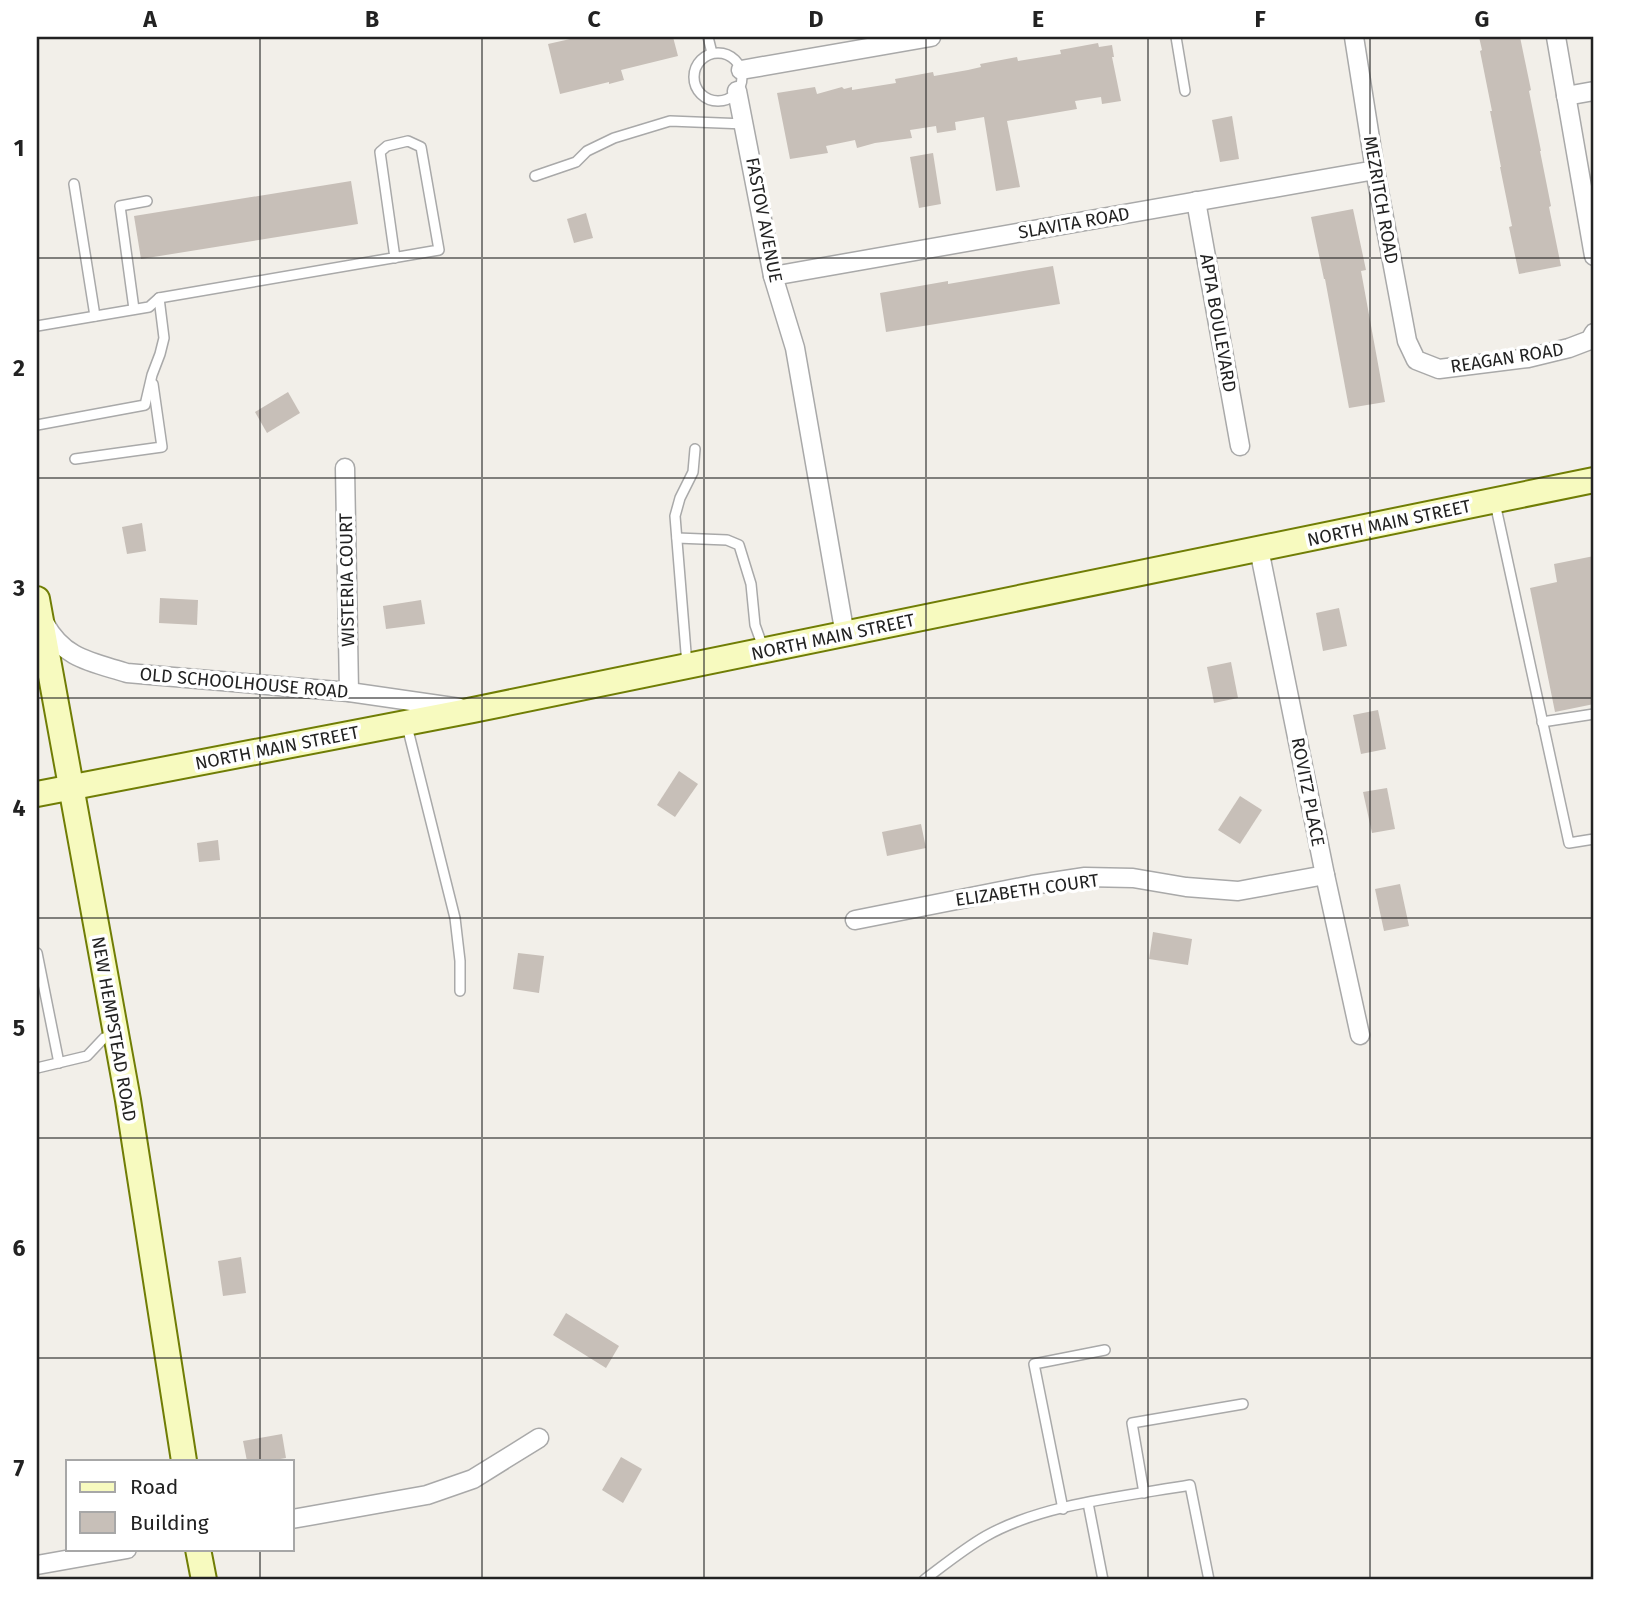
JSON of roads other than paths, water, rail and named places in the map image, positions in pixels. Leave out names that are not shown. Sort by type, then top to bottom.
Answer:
[{"type":"main road","name":"NORTH MAIN STREET","points":[[37,794],[687,667],[1594,480]]},
{"type":"main road","name":"NEW HEMPSTEAD ROAD","points":[[38,605],[42,646],[71,786],[128,1100],[184,1460]]},
{"type":"main road","points":[[198,1550],[204,1580]]},
{"type":"street","points":[[741,70],[931,37]]},
{"type":"street","name":"MEZRITCH ROAD","points":[[1354,37],[1375,170],[1407,341],[1416,360]]},
{"type":"street","points":[[1556,37],[1594,257]]},
{"type":"street","name":"FASTOV AVENUE","points":[[737,91],[773,276],[795,348],[845,635]]},
{"type":"street","points":[[1566,96],[1594,91]]},
{"type":"street","name":"SLAVITA ROAD","points":[[773,276],[1375,170]]},
{"type":"street","name":"APTA BOULEVARD","points":[[1196,201],[1240,446]]},
{"type":"street","name":"REAGAN ROAD","points":[[1416,360],[1438,369],[1528,358],[1569,348],[1590,340],[1594,333]]},
{"type":"street","name":"WISTERIA COURT","points":[[345,468],[349,692]]},
{"type":"street","name":"ROVITZ PLACE","points":[[1259,549],[1360,1035]]},
{"type":"street","name":"OLD SCHOOLHOUSE ROAD","points":[[38,605],[52,635],[65,650],[127,673],[349,692],[473,710]]},
{"type":"street","name":"ELIZABETH COURT","points":[[855,920],[1085,877],[1133,878],[1185,887],[1238,891],[1325,875]]},
{"type":"street","points":[[294,1519],[427,1495],[473,1479],[539,1438]]},
{"type":"street","points":[[37,1565],[121,1550]]},
{"type":"lane","points":[[708,37],[712,53]]},
{"type":"lane","points":[[1176,37],[1185,91]]},
{"type":"lane","points":[[712,53],[727,54],[741,70],[742,78],[737,91],[723,100],[707,98],[696,86],[695,69],[699,62],[712,53]]},
{"type":"lane","points":[[535,176],[576,162],[587,151],[614,138],[670,121],[745,124]]},
{"type":"lane","points":[[37,326],[149,307],[159,298],[396,258],[439,250],[421,147],[408,141],[387,146],[380,152],[396,258]]},
{"type":"lane","points":[[74,184],[95,316]]},
{"type":"lane","points":[[134,309],[120,206],[147,201]]},
{"type":"lane","points":[[37,425],[145,405],[164,338],[159,298]]},
{"type":"lane","points":[[75,459],[162,447],[152,375]]},
{"type":"lane","points":[[687,667],[675,516],[680,498],[693,472],[695,449]]},
{"type":"lane","points":[[1495,501],[1569,843],[1594,839]]},
{"type":"lane","points":[[677,538],[727,540],[739,545],[751,584],[755,625],[765,651]]},
{"type":"lane","points":[[1542,722],[1594,714]]},
{"type":"lane","points":[[407,723],[455,918],[460,991]]},
{"type":"lane","points":[[37,953],[59,1063]]},
{"type":"lane","points":[[37,1068],[88,1056],[104,1038],[115,1036]]},
{"type":"lane","points":[[1063,1508],[1034,1364],[1105,1350]]},
{"type":"lane","points":[[1144,1493],[1132,1423],[1243,1404]]},
{"type":"lane","points":[[924,1580],[986,1536],[1033,1516],[1190,1485],[1209,1580]]},
{"type":"lane","points":[[1088,1503],[1103,1580]]}]
